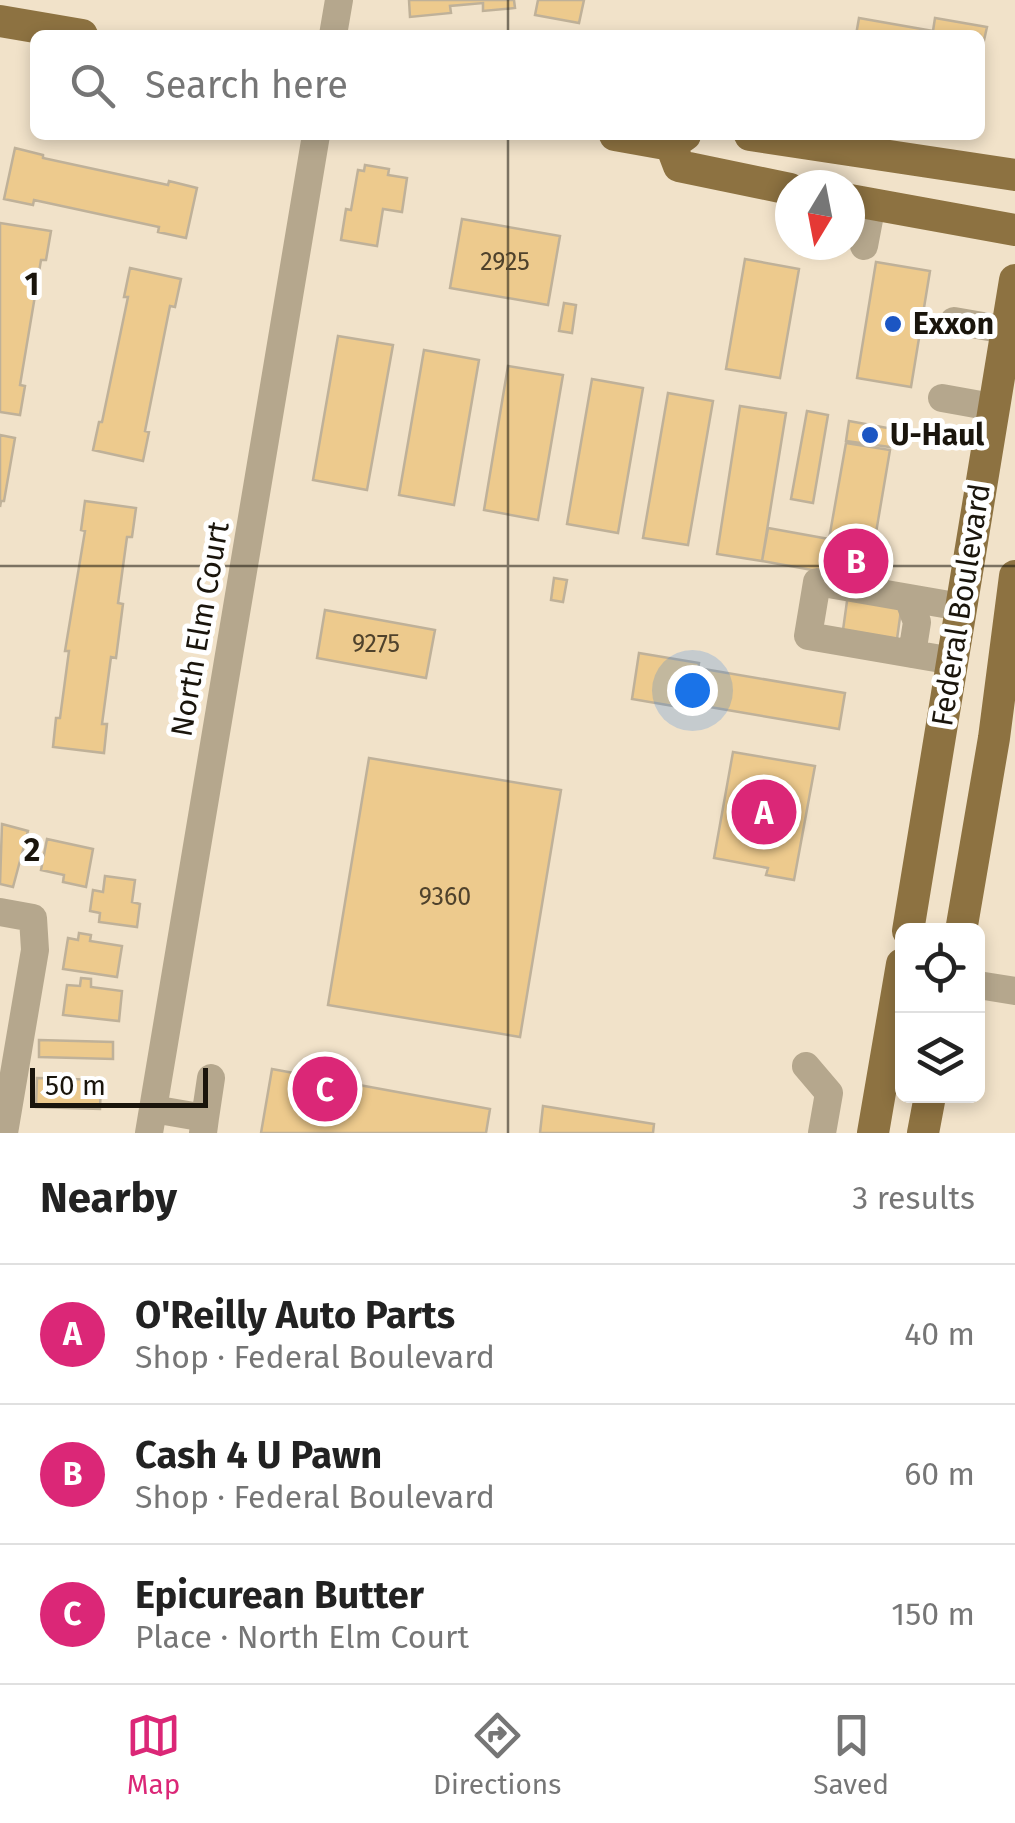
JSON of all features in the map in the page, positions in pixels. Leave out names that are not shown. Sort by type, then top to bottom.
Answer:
[{"type":"main road","points":[[0,21],[53,30]]},
{"type":"main road","points":[[678,140],[679,166],[775,186]]},
{"type":"main road","points":[[783,140],[1015,175]]},
{"type":"main road","points":[[865,203],[1015,230]]},
{"type":"main road","name":"Federal Boulevard","points":[[909,923],[1015,280]]},
{"type":"main road","name":"Federal Boulevard","points":[[963,923],[1005,740],[1015,576]]},
{"type":"main road","points":[[873,1133],[895,1005]]},
{"type":"main road","points":[[923,1133],[929,1103]]},
{"type":"street","points":[[334,30],[339,0]]},
{"type":"street","name":"North Elm Court","points":[[151,1121],[315,140]]},
{"type":"street","points":[[954,321],[1006,330]]},
{"type":"street","points":[[942,398],[992,407]]},
{"type":"street","points":[[953,661],[808,636],[817,582],[961,607]]},
{"type":"street","points":[[908,598],[918,622],[912,654]]},
{"type":"street","points":[[0,912],[33,918],[35,950],[3,1129]]},
{"type":"street","points":[[985,985],[1015,991]]},
{"type":"street","points":[[806,1066],[828,1093],[822,1133]]},
{"type":"street","points":[[151,1121],[204,1126],[211,1078]]},
{"type":"building","points":[[409,0],[514,0],[515,8],[483,11],[483,3],[450,6],[451,13],[410,17]]},
{"type":"building","points":[[538,0],[584,0],[579,23],[535,15]]},
{"type":"building","points":[[859,18],[927,30],[857,30]]},
{"type":"building","points":[[935,18],[987,27],[985,36],[985,30],[933,30]]},
{"type":"building","points":[[15,148],[43,158],[197,188],[186,238],[158,232],[159,227],[34,200],[33,205],[4,199]]},
{"type":"building","points":[[365,165],[389,169],[388,175],[407,178],[402,212],[383,209],[377,246],[341,240],[358,170],[364,171]]},
{"type":"building","points":[[462,219],[560,236],[548,305],[450,288]]},
{"type":"building","points":[[0,223],[51,231],[46,260],[41,260],[20,385],[25,386],[20,415],[0,412]]},
{"type":"building","points":[[745,259],[799,269],[780,378],[726,369]]},
{"type":"building","name":"Exxon","points":[[876,262],[930,271],[911,387],[857,378]]},
{"type":"building","points":[[130,268],[181,279],[175,307],[170,306],[145,431],[149,432],[143,461],[93,450],[128,297],[124,297]]},
{"type":"building","points":[[564,303],[576,305],[572,333],[559,331]]},
{"type":"building","points":[[338,336],[393,345],[367,490],[313,480]]},
{"type":"building","points":[[424,350],[479,360],[454,505],[399,495]]},
{"type":"building","points":[[508,366],[563,375],[538,520],[484,510]]},
{"type":"building","points":[[592,379],[643,388],[618,533],[567,524]]},
{"type":"building","points":[[668,393],[713,401],[688,545],[643,538]]},
{"type":"building","points":[[740,406],[786,413],[762,561],[717,554]]},
{"type":"building","points":[[807,411],[828,415],[813,503],[791,499]]},
{"type":"building","name":"U-Haul","points":[[849,421],[893,429],[890,447],[846,441]]},
{"type":"building","points":[[0,435],[15,438],[0,507]]},
{"type":"building","points":[[846,443],[890,450],[868,580],[762,561],[768,528],[829,539]]},
{"type":"building","points":[[85,501],[136,508],[132,537],[127,537],[116,658],[111,657],[102,724],[107,724],[104,753],[53,747],[85,531],[81,530]]},
{"type":"building","points":[[554,578],[567,580],[563,602],[551,600]]},
{"type":"building","points":[[848,594],[902,603],[897,639],[843,630]]},
{"type":"building","points":[[325,610],[435,630],[426,678],[317,658]]},
{"type":"building","points":[[639,653],[699,663],[698,668],[845,693],[839,729],[692,704],[691,709],[632,699]]},
{"type":"building","points":[[733,752],[815,766],[794,880],[766,875],[768,868],[714,858]]},
{"type":"building","points":[[369,758],[561,790],[520,1037],[328,1005]]},
{"type":"building","points":[[2,824],[28,831],[13,887],[0,884]]},
{"type":"building","points":[[47,839],[93,849],[86,887],[63,882],[64,875],[41,870]]},
{"type":"building","points":[[105,876],[135,880],[132,902],[140,904],[137,927],[99,922],[100,913],[90,911],[93,890],[103,892]]},
{"type":"building","points":[[79,933],[91,935],[90,941],[122,946],[117,977],[63,969],[68,938],[78,940]]},
{"type":"building","points":[[81,978],[91,979],[91,987],[122,991],[119,1021],[63,1015],[67,985],[80,986]]},
{"type":"building","points":[[39,1040],[113,1042],[113,1059],[39,1057]]},
{"type":"building","points":[[272,1069],[490,1109],[486,1133],[261,1133]]},
{"type":"building","points":[[37,1078],[101,1080],[100,1109],[36,1107]]},
{"type":"building","points":[[543,1106],[654,1124],[653,1133],[540,1133]]},
{"type":"place","name":"Exxon","points":[[893,324]]},
{"type":"place","name":"U-Haul","points":[[870,435]]},
{"type":"place","name":"Cash 4 U Pawn","points":[[856,561]]},
{"type":"place","name":"O'Reilly Auto Parts","points":[[764,812]]},
{"type":"place","name":"Epicurean Butter","points":[[325,1089]]}]
